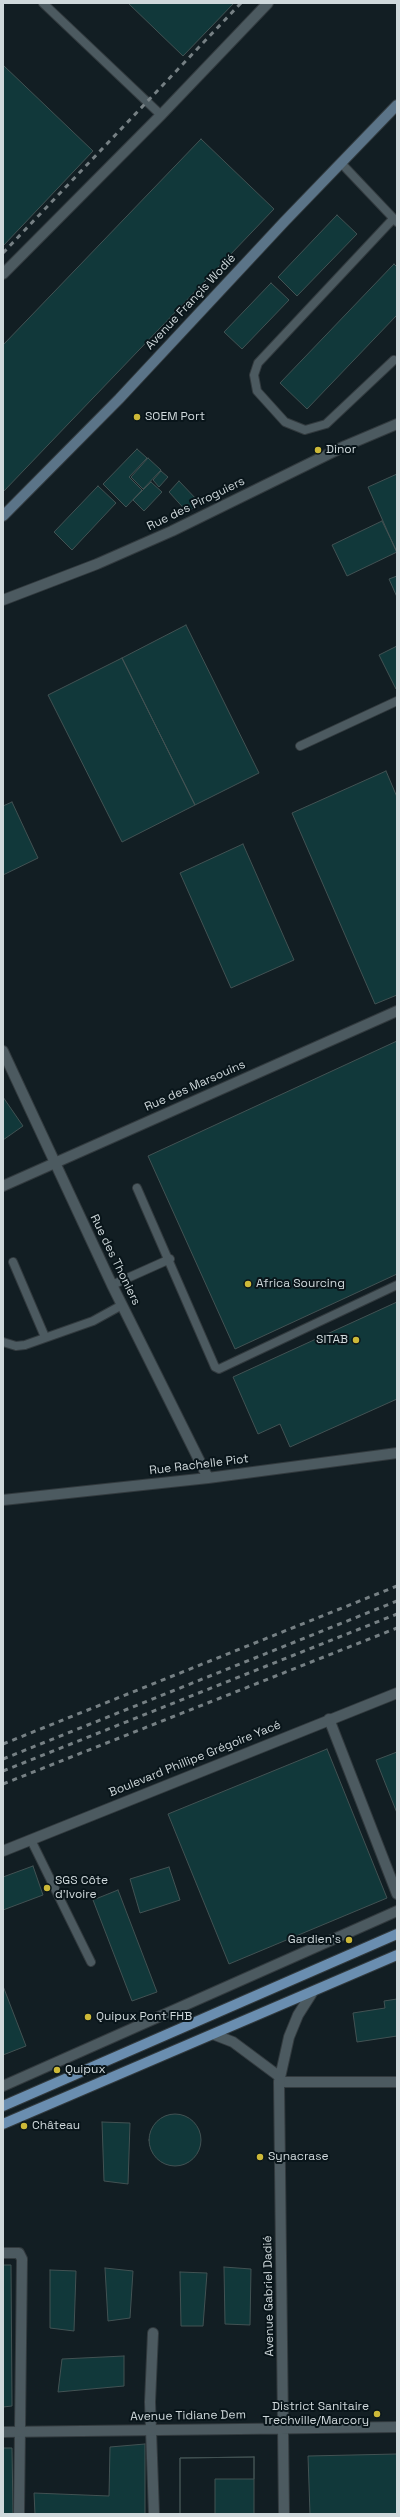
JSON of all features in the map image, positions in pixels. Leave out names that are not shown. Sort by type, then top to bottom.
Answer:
[{"type":"main road","name":"Avenue Françis Wodié","points":[[3,516],[118,399],[397,105]]},
{"type":"main road","points":[[3,2106],[397,1934]]},
{"type":"main road","points":[[3,2124],[215,2035],[397,1955]]},
{"type":"street","points":[[3,274],[161,116],[268,3]]},
{"type":"street","name":"Rue des Piroguiers","points":[[3,600],[97,564],[165,534],[345,446],[397,424]]},
{"type":"street","name":"Rue des Marsouins","points":[[3,1186],[397,1011]]},
{"type":"street","name":"Rue des Thoniers","points":[[3,1051],[54,1163],[112,1284],[208,1478]]},
{"type":"street","name":"Rue Rachelle Piot","points":[[3,1500],[208,1478],[397,1453]]},
{"type":"street","name":"Boulevard Phillipe Grégoire Yacé","points":[[3,1851],[397,1693]]},
{"type":"street","points":[[329,1719],[397,1894]]},
{"type":"street","points":[[3,2086],[397,1911]]},
{"type":"street","name":"Avenue Gabriel Dadié","points":[[284,2514],[279,2080],[289,2037],[298,2015],[312,1993]]},
{"type":"street","points":[[215,2035],[233,2042],[279,2080],[397,2082]]},
{"type":"street","points":[[3,2253],[19,2253],[22,2259],[19,2514]]},
{"type":"street","points":[[153,2333],[150,2402],[154,2514]]},
{"type":"street","name":"Avenue Tidiane Dem","points":[[3,2432],[397,2427]]},
{"type":"lane","points":[[43,3],[161,116]]},
{"type":"lane","points":[[341,163],[395,220],[258,363],[254,375],[257,391],[285,422],[305,430],[326,424],[396,360]]},
{"type":"lane","points":[[300,746],[397,701]]},
{"type":"lane","points":[[137,1188],[170,1259],[210,1362],[219,1369],[397,1285]]},
{"type":"lane","points":[[112,1284],[170,1259]]},
{"type":"lane","points":[[13,1262],[45,1337]]},
{"type":"lane","points":[[3,1342],[20,1345],[93,1321],[122,1304]]},
{"type":"lane","points":[[31,1840],[91,1962]]},
{"type":"building","points":[[128,3],[234,3],[183,56]]},
{"type":"building","points":[[3,65],[93,151],[3,246]]},
{"type":"building","points":[[201,139],[274,209],[3,492],[3,345]]},
{"type":"building","points":[[337,215],[357,234],[297,296],[278,277]]},
{"type":"building","points":[[394,264],[397,267],[397,315],[307,409],[280,383]]},
{"type":"building","points":[[271,283],[289,300],[242,349],[224,332]]},
{"type":"building","points":[[137,449],[147,458],[129,477],[142,490],[126,507],[103,484]]},
{"type":"building","points":[[148,458],[161,470],[143,489],[131,477]]},
{"type":"building","points":[[161,471],[168,477],[159,487],[153,480]]},
{"type":"building","points":[[397,474],[397,553],[368,487]]},
{"type":"building","points":[[179,481],[199,502],[188,513],[169,492]]},
{"type":"building","points":[[151,482],[162,492],[144,511],[133,500]]},
{"type":"building","points":[[98,486],[116,503],[72,550],[54,532]]},
{"type":"building","points":[[382,521],[397,552],[347,576],[332,545]]},
{"type":"building","points":[[397,576],[397,597],[389,579]]},
{"type":"building","points":[[186,625],[259,773],[195,805],[122,658]]},
{"type":"building","points":[[397,646],[397,688],[396,689],[379,655]]},
{"type":"building","points":[[122,658],[195,805],[122,842],[48,695]]},
{"type":"building","points":[[386,771],[397,797],[397,995],[375,1004],[292,813]]},
{"type":"building","points":[[12,802],[38,858],[3,875],[3,806]]},
{"type":"building","points":[[243,844],[294,960],[231,988],[180,873]]},
{"type":"building","points":[[397,1041],[397,1274],[235,1349],[148,1156]]},
{"type":"building","points":[[3,1097],[23,1126],[3,1140]]},
{"type":"building","name":"SITAB","points":[[397,1302],[397,1399],[290,1447],[280,1424],[258,1434],[233,1377]]},
{"type":"building","points":[[327,1749],[387,1898],[229,1964],[168,1814]]},
{"type":"building","points":[[397,1752],[397,1813],[376,1760]]},
{"type":"building","points":[[33,1866],[43,1895],[3,1910],[3,1877]]},
{"type":"building","points":[[169,1867],[180,1900],[140,1913],[130,1879]]},
{"type":"building","points":[[118,1890],[157,1992],[132,2001],[93,1900]]},
{"type":"building","points":[[3,1986],[26,2046],[3,2055]]},
{"type":"building","points":[[397,1999],[397,2036],[357,2042],[353,2013],[385,2008],[384,2001]]},
{"type":"building","points":[[170,2114],[180,2114],[194,2121],[201,2135],[201,2145],[194,2159],[180,2166],[170,2166],[160,2162],[153,2155],[149,2145],[149,2135],[153,2125],[160,2118]]},
{"type":"building","points":[[102,2122],[130,2123],[128,2184],[104,2181]]},
{"type":"building","points":[[3,2265],[11,2265],[12,2406],[3,2407]]},
{"type":"building","points":[[224,2267],[251,2269],[250,2325],[225,2324]]},
{"type":"building","points":[[105,2268],[133,2271],[130,2318],[108,2321]]},
{"type":"building","points":[[50,2270],[76,2271],[74,2331],[50,2328]]},
{"type":"building","points":[[180,2272],[207,2273],[203,2326],[181,2326]]},
{"type":"building","points":[[124,2356],[124,2386],[58,2392],[62,2359]]},
{"type":"building","points":[[145,2444],[145,2514],[35,2514],[34,2493],[109,2496],[110,2447]]},
{"type":"building","points":[[3,2448],[12,2448],[13,2514],[3,2514]]},
{"type":"building","points":[[397,2454],[397,2514],[310,2514],[308,2456]]},
{"type":"building","points":[[254,2457],[254,2479],[215,2479],[215,2514],[180,2514],[180,2458]]},
{"type":"building","points":[[254,2457],[254,2514],[180,2514],[180,2458]]},
{"type":"railway","points":[[3,253],[241,3]]},
{"type":"railway","points":[[3,1744],[397,1586]]},
{"type":"railway","points":[[3,1759],[397,1601]]},
{"type":"railway","points":[[3,1771],[397,1614]]},
{"type":"railway","points":[[3,1784],[397,1628]]},
{"type":"place","name":"SOEM Port","points":[[137,417]]},
{"type":"place","name":"Dinor","points":[[318,450]]},
{"type":"place","name":"Africa Sourcing","points":[[248,1284]]},
{"type":"place","name":"SITAB","points":[[356,1340]]},
{"type":"place","name":"SGS Côte d'Ivoire","points":[[47,1888]]},
{"type":"place","name":"Gardien's","points":[[349,1940]]},
{"type":"place","name":"Quipux Pont FHB","points":[[88,2017]]},
{"type":"place","name":"Quipux","points":[[57,2070]]},
{"type":"place","name":"Château","points":[[24,2126]]},
{"type":"place","name":"Synacrase","points":[[260,2157]]},
{"type":"place","name":"District Sanitaire Trechville/Marcory","points":[[377,2414]]}]
